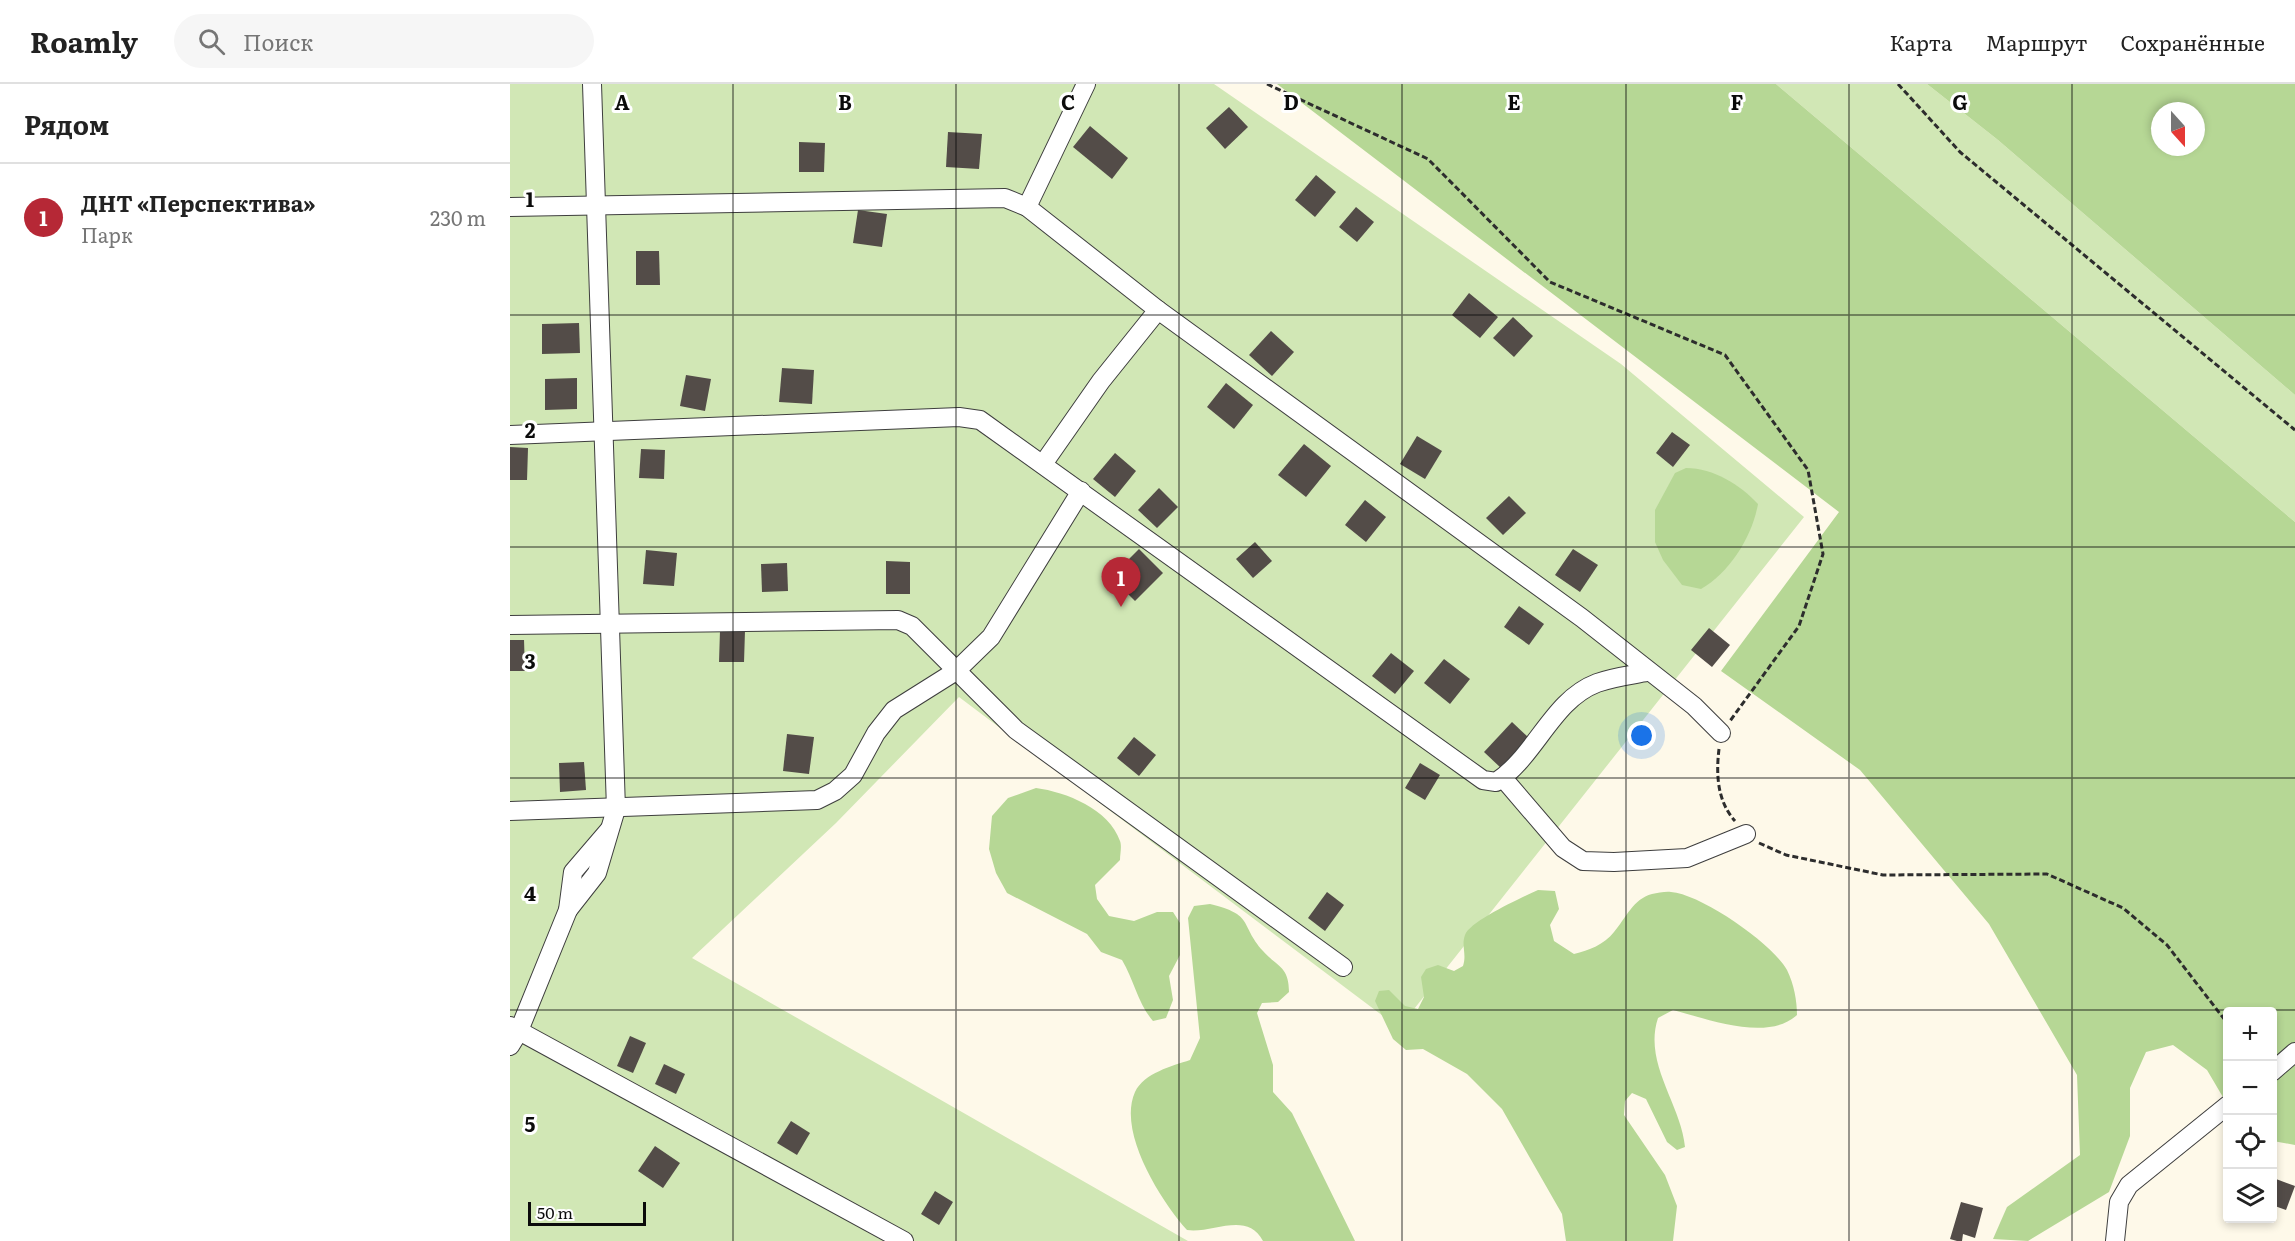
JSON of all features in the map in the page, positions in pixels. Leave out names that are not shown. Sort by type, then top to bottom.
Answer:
[{"type":"street","points":[[592,84],[616,809],[597,873],[568,910],[513,1035],[904,1241]]},
{"type":"street","points":[[1027,207],[1086,84]]},
{"type":"street","points":[[510,207],[1005,198],[1027,207],[1158,310],[1582,618],[1647,672],[1694,706],[1721,733]]},
{"type":"street","points":[[1043,464],[1101,381],[1158,310]]},
{"type":"street","points":[[510,435],[959,417],[980,420],[1483,780],[1496,782],[1515,769],[1570,700],[1597,683],[1647,672]]},
{"type":"street","points":[[510,811],[817,801],[835,791],[854,775],[876,733],[894,710],[956,670],[991,637],[1082,491]]},
{"type":"street","points":[[510,625],[898,620],[912,626],[1016,730],[1343,967]]},
{"type":"street","points":[[1503,778],[1563,848],[1583,861],[1614,862],[1687,858],[1746,834]]},
{"type":"street","points":[[2277,1068],[2295,1052]]},
{"type":"street","points":[[2115,1241],[2119,1202],[2129,1185],[2223,1109]]},
{"type":"path","points":[[1267,84],[1428,159],[1550,282],[1725,356],[1808,470],[1823,554],[1803,616],[1799,626],[1721,733],[1716,774],[1726,811],[1749,838],[1786,855],[1883,875],[2048,874],[2123,908],[2168,945],[2223,1017]]},
{"type":"path","points":[[1898,84],[1960,152],[2295,430]]},
{"type":"green space","points":[[510,84],[1214,84],[1621,364],[1804,517],[1399,1028],[959,697],[836,823],[692,958],[1188,1241],[510,1241]]},
{"type":"green space","points":[[1277,84],[1776,84],[2295,522],[2295,1145],[2277,1142],[2277,1007],[2223,1007],[2223,1097],[2207,1070],[2173,1045],[2146,1052],[2130,1088],[2130,1136],[2109,1192],[2028,1241],[1993,1239],[2007,1207],[2080,1155],[2077,1075],[1989,924],[1860,770],[1721,671],[1839,512]]},
{"type":"green space","points":[[1776,84],[1927,84],[1998,140],[2295,395],[2295,522]]},
{"type":"green space","points":[[1927,84],[2295,84],[2295,395],[1998,140]]},
{"type":"green space","points":[[1686,468],[1707,471],[1726,479],[1758,504],[1751,529],[1738,552],[1712,582],[1701,589],[1682,585],[1663,560],[1655,542],[1655,510],[1675,473]]},
{"type":"green space","points":[[1036,788],[1060,793],[1085,804],[1096,811],[1114,830],[1121,843],[1120,860],[1095,885],[1097,899],[1109,916],[1134,921],[1157,912],[1173,912],[1180,923],[1180,955],[1169,976],[1173,1000],[1166,1018],[1153,1021],[1140,1000],[1122,960],[1101,952],[1087,934],[1007,893],[996,873],[989,849],[992,816],[1008,798]]},
{"type":"green space","points":[[1538,890],[1555,891],[1559,909],[1550,925],[1554,941],[1574,954],[1591,949],[1606,940],[1630,910],[1645,896],[1669,892],[1700,901],[1735,922],[1767,947],[1779,959],[1789,975],[1795,992],[1797,1015],[1785,1023],[1754,1028],[1720,1023],[1673,1010],[1658,1018],[1655,1051],[1682,1131],[1685,1147],[1677,1150],[1667,1142],[1646,1099],[1632,1093],[1625,1101],[1624,1115],[1665,1175],[1677,1206],[1673,1241],[1566,1241],[1562,1214],[1502,1109],[1467,1074],[1423,1049],[1406,1050],[1393,1039],[1375,1001],[1379,991],[1389,990],[1405,1006],[1418,1009],[1424,997],[1421,977],[1426,969],[1438,965],[1454,971],[1463,966],[1464,939],[1469,929],[1498,910]]},
{"type":"green space","points":[[1210,904],[1234,912],[1240,917],[1263,951],[1287,977],[1289,992],[1278,1002],[1262,1003],[1257,1013],[1273,1065],[1273,1092],[1292,1113],[1355,1241],[1263,1241],[1256,1232],[1239,1225],[1187,1230],[1165,1202],[1144,1165],[1132,1126],[1131,1108],[1135,1092],[1139,1085],[1152,1075],[1190,1060],[1200,1038],[1188,918],[1194,906]]},
{"type":"building","points":[[1229,107],[1248,127],[1225,149],[1206,128]]},
{"type":"building","points":[[1090,126],[1128,158],[1112,179],[1073,147]]},
{"type":"building","points":[[948,132],[982,134],[979,169],[946,167]]},
{"type":"building","points":[[799,142],[825,143],[824,172],[799,172]]},
{"type":"building","points":[[1316,175],[1336,192],[1315,217],[1295,200]]},
{"type":"building","points":[[1356,207],[1374,222],[1357,242],[1339,227]]},
{"type":"building","points":[[858,210],[887,214],[882,247],[853,243]]},
{"type":"building","points":[[636,251],[659,251],[660,285],[636,285]]},
{"type":"building","points":[[1469,293],[1498,317],[1480,338],[1452,315]]},
{"type":"building","points":[[1513,317],[1533,336],[1514,357],[1493,338]]},
{"type":"building","points":[[579,323],[580,353],[542,354],[542,324]]},
{"type":"building","points":[[1271,331],[1294,352],[1272,376],[1249,355]]},
{"type":"building","points":[[782,368],[814,370],[812,404],[779,402]]},
{"type":"building","points":[[686,375],[711,379],[705,411],[680,406]]},
{"type":"building","points":[[577,378],[577,409],[545,410],[545,379]]},
{"type":"building","points":[[1226,383],[1253,405],[1234,429],[1207,407]]},
{"type":"building","points":[[1672,432],[1690,445],[1673,467],[1656,453]]},
{"type":"building","points":[[1417,436],[1442,451],[1425,479],[1400,464]]},
{"type":"building","points":[[1304,444],[1331,466],[1306,497],[1278,475]]},
{"type":"building","points":[[510,447],[528,448],[527,480],[510,480]]},
{"type":"building","points":[[641,449],[665,450],[664,479],[639,478]]},
{"type":"building","points":[[1115,453],[1136,471],[1115,497],[1093,479]]},
{"type":"building","points":[[1159,488],[1178,507],[1157,528],[1138,510]]},
{"type":"building","points":[[1509,496],[1526,513],[1503,535],[1486,518]]},
{"type":"building","points":[[1365,500],[1386,517],[1366,542],[1345,525]]},
{"type":"building","points":[[1255,542],[1272,561],[1253,578],[1236,559]]},
{"type":"building","points":[[1139,549],[1163,573],[1135,601],[1111,577]]},
{"type":"building","points":[[1573,549],[1598,565],[1580,592],[1555,575]]},
{"type":"building","points":[[646,550],[677,553],[674,586],[643,584]]},
{"type":"building","points":[[886,561],[910,562],[910,594],[886,594]]},
{"type":"building","points":[[787,563],[788,591],[762,592],[761,564]]},
{"type":"building","points":[[1519,606],[1544,624],[1529,645],[1504,627]]},
{"type":"building","points":[[1709,628],[1730,645],[1712,667],[1691,650]]},
{"type":"building","points":[[720,630],[745,631],[744,662],[719,662]]},
{"type":"building","points":[[510,640],[524,640],[525,671],[510,671]]},
{"type":"building","points":[[1391,653],[1414,671],[1395,694],[1372,676]]},
{"type":"building","points":[[1444,659],[1470,679],[1450,704],[1424,683]]},
{"type":"building","points":[[1512,722],[1530,739],[1502,769],[1484,752]]},
{"type":"building","points":[[787,734],[814,737],[809,774],[783,771]]},
{"type":"building","points":[[1134,737],[1156,755],[1139,776],[1117,758]]},
{"type":"building","points":[[584,762],[586,790],[560,792],[559,763]]},
{"type":"building","points":[[1420,763],[1440,775],[1425,800],[1405,788]]},
{"type":"building","points":[[1327,892],[1344,905],[1325,931],[1308,918]]},
{"type":"building","points":[[630,1036],[646,1043],[633,1073],[617,1066]]},
{"type":"building","points":[[664,1064],[685,1074],[676,1094],[655,1084]]},
{"type":"building","points":[[791,1121],[810,1133],[797,1155],[777,1143]]},
{"type":"building","points":[[655,1146],[680,1163],[663,1188],[638,1171]]},
{"type":"building","points":[[2277,1179],[2295,1186],[2286,1210],[2277,1207]]},
{"type":"building","points":[[935,1191],[953,1202],[939,1225],[921,1214]]},
{"type":"building","points":[[1961,1202],[1983,1208],[1975,1238],[1963,1234],[1962,1241],[1957,1241],[1950,1239]]},
{"type":"place","name":"ДНТ «Перспектива»","points":[[1121,607]]}]
